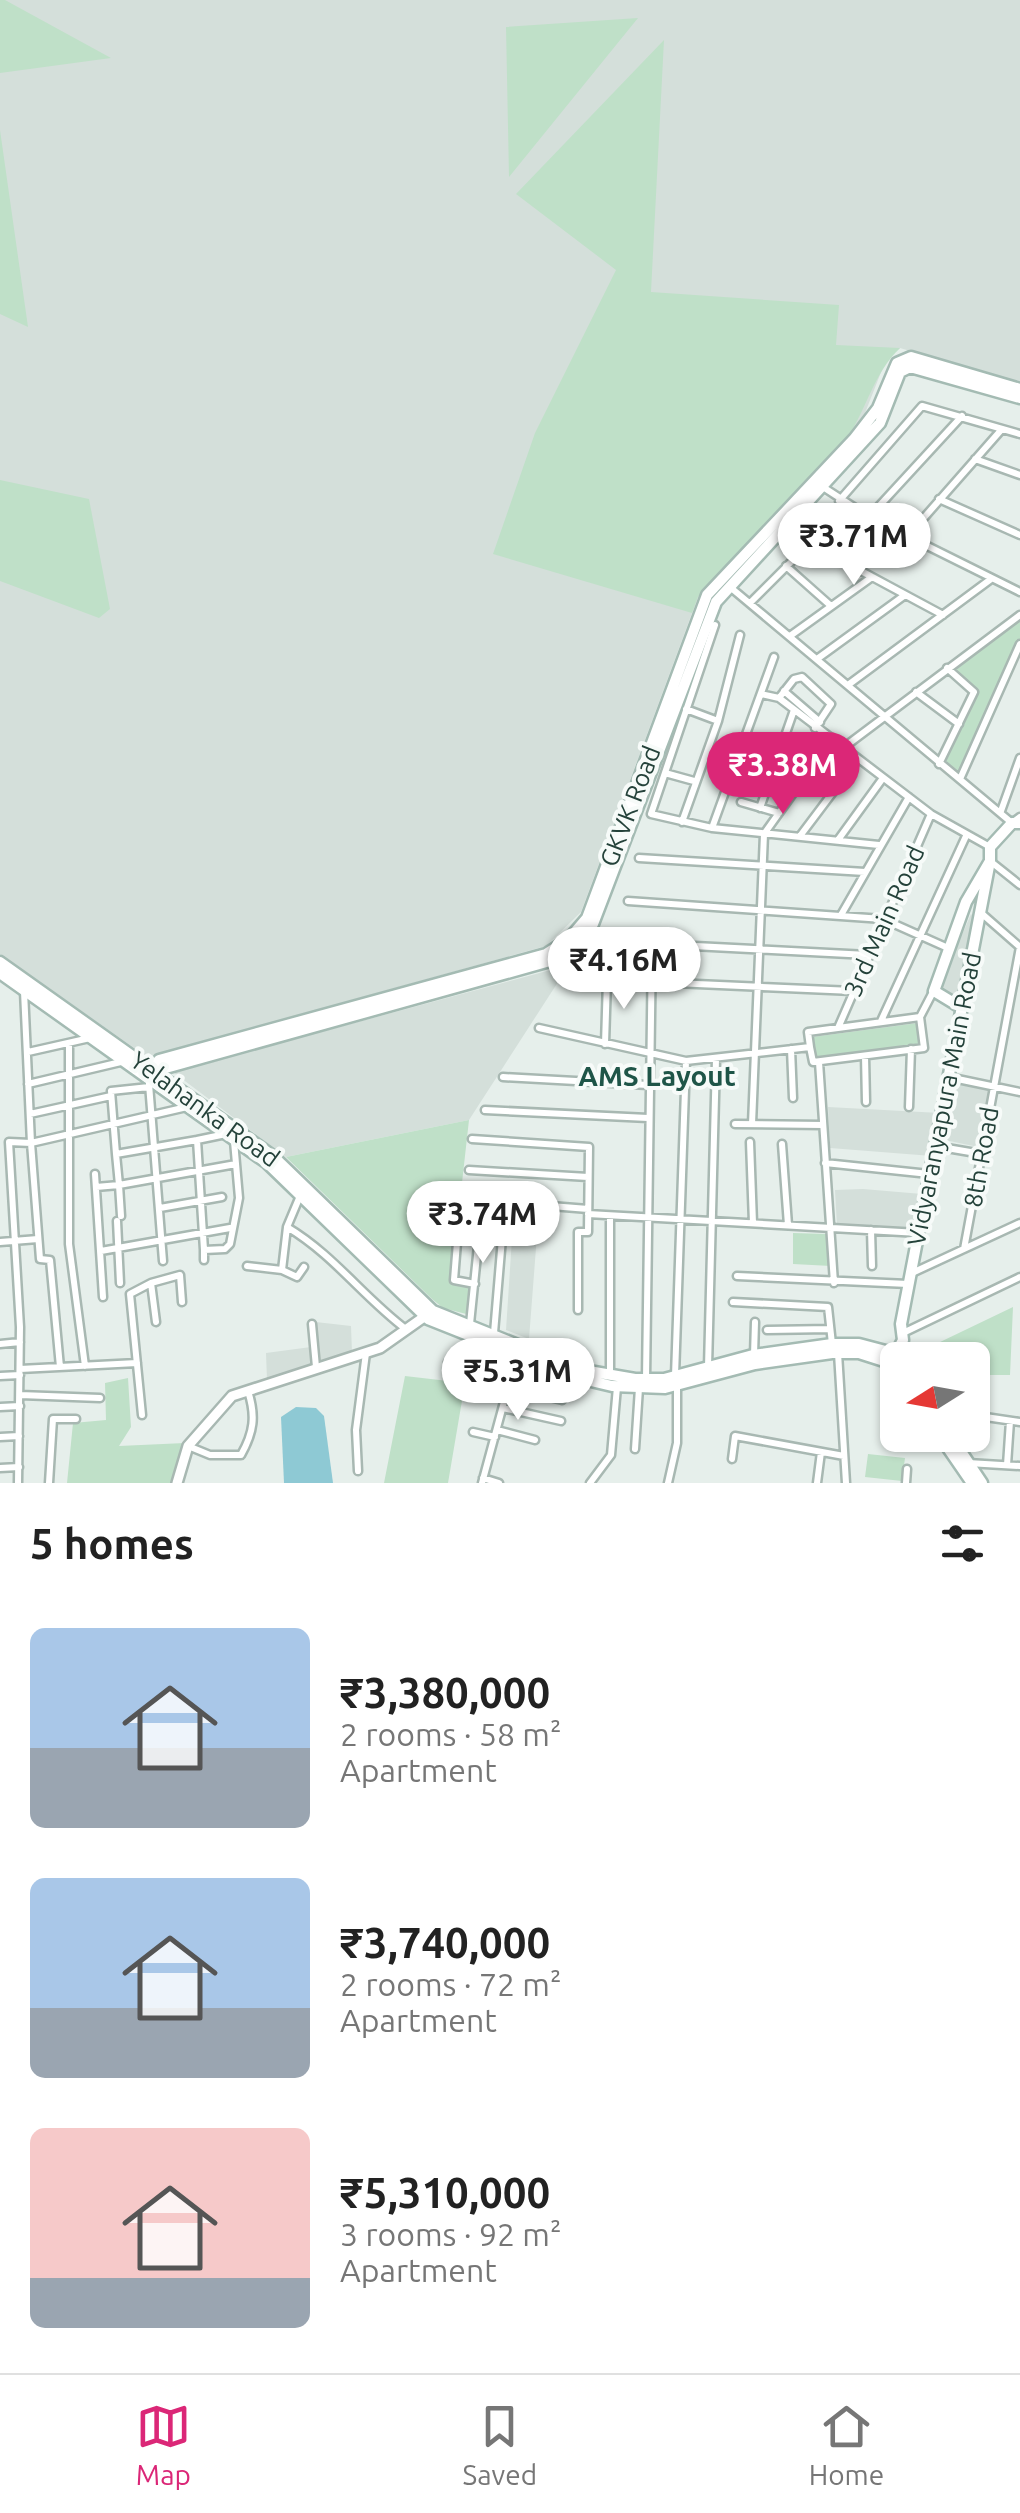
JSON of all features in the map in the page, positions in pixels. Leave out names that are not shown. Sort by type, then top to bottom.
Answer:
[{"type":"main road","name":"GKVK Road","points":[[844,456],[878,408],[897,363],[911,357],[1020,388]]},
{"type":"main road","name":"GKVK Road","points":[[151,1078],[158,1061],[546,954],[569,939],[587,918],[700,611],[880,422],[900,372],[910,367],[1020,398]]},
{"type":"main road","name":"GKVK Road","points":[[726,582],[783,530],[819,483]]},
{"type":"main road","points":[[990,846],[1017,821]]},
{"type":"main road","name":"Vidyaranyapura Main Road","points":[[899,1342],[990,846]]},
{"type":"main road","points":[[962,1008],[934,990],[966,902],[990,861]]},
{"type":"main road","name":"Yelahanka Road","points":[[0,962],[230,1137],[430,1314],[574,1377],[642,1383],[676,1381],[859,1344],[880,1353]]},
{"type":"main road","name":"Yelahanka Road","points":[[0,973],[125,1062],[273,1156],[430,1314],[470,1324],[615,1380]]},
{"type":"main road","name":"Yelahanka Road","points":[[676,1381],[754,1354],[835,1349]]},
{"type":"main road","points":[[951,1452],[972,1483]]},
{"type":"main road","points":[[961,1452],[982,1483]]},
{"type":"street","points":[[839,500],[922,406],[1020,434]]},
{"type":"street","points":[[869,517],[962,416]]},
{"type":"street","points":[[906,536],[1002,429]]},
{"type":"street","points":[[975,459],[1020,475]]},
{"type":"street","points":[[819,483],[869,517],[1020,592]]},
{"type":"street","points":[[940,500],[1020,535]]},
{"type":"street","points":[[783,530],[943,614]]},
{"type":"street","points":[[750,604],[809,544]]},
{"type":"street","points":[[786,566],[831,606]]},
{"type":"street","points":[[790,636],[872,577]]},
{"type":"street","points":[[848,685],[992,579]]},
{"type":"street","points":[[726,582],[940,764],[1017,821]]},
{"type":"street","points":[[817,659],[905,594]]},
{"type":"street","points":[[843,748],[1020,614]]},
{"type":"street","points":[[716,625],[650,814],[712,828],[879,846]]},
{"type":"street","points":[[682,822],[718,720],[740,635]]},
{"type":"street","points":[[960,779],[1020,644]]},
{"type":"street","points":[[712,828],[774,657]]},
{"type":"street","points":[[940,764],[974,692],[947,668]]},
{"type":"street","points":[[782,694],[794,678],[802,677],[828,699],[831,706],[818,725]]},
{"type":"street","points":[[916,692],[959,724]]},
{"type":"street","points":[[761,694],[782,694],[831,740],[909,798],[966,836],[990,846]]},
{"type":"street","points":[[782,694],[794,710],[818,725]]},
{"type":"street","points":[[686,709],[718,720]]},
{"type":"street","points":[[760,808],[794,710]]},
{"type":"street","points":[[752,1124],[764,834],[831,740]]},
{"type":"street","points":[[1001,811],[1020,758]]},
{"type":"street","points":[[799,837],[858,759]]},
{"type":"street","points":[[666,773],[694,781]]},
{"type":"street","points":[[838,840],[883,778]]},
{"type":"street","points":[[841,915],[909,798]]},
{"type":"street","points":[[740,802],[779,813]]},
{"type":"street","name":"3rd Main Road","points":[[838,1029],[931,814]]},
{"type":"street","points":[[881,1022],[966,836]]},
{"type":"street","points":[[639,858],[865,872]]},
{"type":"street","points":[[990,861],[1020,885]]},
{"type":"street","points":[[628,901],[883,919],[948,948]]},
{"type":"street","points":[[980,912],[1020,947]]},
{"type":"street","points":[[596,941],[868,955]]},
{"type":"street","points":[[635,1449],[642,1383],[652,945]]},
{"type":"street","name":"8th Road","points":[[964,1249],[1020,947]]},
{"type":"street","points":[[563,978],[853,992]]},
{"type":"street","points":[[605,1044],[607,980]]},
{"type":"street","points":[[24,990],[38,1240],[40,1260],[50,1260],[60,1367]]},
{"type":"street","points":[[920,1017],[808,1032],[813,1062],[924,1048],[920,1017],[934,990]]},
{"type":"street","points":[[539,1028],[686,1061],[810,1047]]},
{"type":"street","points":[[28,1052],[91,1038]]},
{"type":"street","points":[[69,1043],[69,1244],[84,1366]]},
{"type":"street","points":[[791,1049],[793,1098]]},
{"type":"street","points":[[909,1107],[911,1050]]},
{"type":"street","points":[[865,1056],[866,1102]]},
{"type":"street","points":[[708,1367],[716,1059]]},
{"type":"street","points":[[668,1483],[677,1443],[686,1061]]},
{"type":"street","points":[[28,1084],[125,1062]]},
{"type":"street","points":[[819,1062],[834,1283]]},
{"type":"street","points":[[120,1283],[111,1091],[151,1078],[163,1260]]},
{"type":"street","points":[[503,1078],[648,1085]]},
{"type":"street","points":[[948,1078],[1020,1092]]},
{"type":"street","points":[[30,1114],[111,1096]]},
{"type":"street","points":[[18,1483],[20,1342],[4,1141],[31,1143],[152,1118],[188,1106]]},
{"type":"street","points":[[485,1110],[648,1118]]},
{"type":"street","points":[[735,1124],[823,1126]]},
{"type":"street","points":[[116,1154],[230,1137],[238,1198],[229,1248],[204,1250]]},
{"type":"street","points":[[472,1139],[589,1147],[588,1232],[578,1232],[578,1310]]},
{"type":"street","points":[[197,1140],[204,1260]]},
{"type":"street","points":[[750,1142],[752,1222]]},
{"type":"street","points":[[782,1144],[788,1225]]},
{"type":"street","points":[[935,1146],[982,1154]]},
{"type":"street","points":[[825,1163],[930,1174]]},
{"type":"street","points":[[96,1187],[236,1164]]},
{"type":"street","points":[[469,1170],[588,1178]]},
{"type":"street","points":[[95,1174],[103,1297]]},
{"type":"street","points":[[282,1270],[288,1228],[301,1196]]},
{"type":"street","points":[[160,1208],[222,1197]]},
{"type":"street","points":[[490,1201],[647,1219],[918,1233]]},
{"type":"street","points":[[494,1333],[505,1203]]},
{"type":"street","points":[[460,1206],[454,1280],[476,1284]]},
{"type":"street","points":[[590,1483],[611,1455],[615,1380],[610,1216]]},
{"type":"street","points":[[737,1276],[834,1283],[910,1279],[1020,1223]]},
{"type":"street","points":[[470,1324],[480,1226]]},
{"type":"street","points":[[101,1251],[230,1228]]},
{"type":"street","points":[[288,1228],[316,1244],[382,1312],[406,1330]]},
{"type":"street","points":[[871,1230],[872,1266]]},
{"type":"street","points":[[0,1242],[38,1240]]},
{"type":"street","points":[[247,1266],[282,1270],[297,1277],[304,1267]]},
{"type":"street","points":[[142,1415],[130,1294],[180,1275],[182,1302]]},
{"type":"street","points":[[902,1335],[1020,1277]]},
{"type":"street","points":[[151,1283],[156,1322]]},
{"type":"street","points":[[733,1302],[828,1306],[846,1483]]},
{"type":"street","points":[[177,1483],[188,1446],[232,1396],[366,1352],[430,1314]]},
{"type":"street","points":[[754,1354],[755,1322]]},
{"type":"street","points":[[312,1324],[316,1367]]},
{"type":"street","points":[[767,1330],[830,1329]]},
{"type":"street","points":[[0,1344],[20,1342]]},
{"type":"street","points":[[500,1483],[482,1481],[517,1351]]},
{"type":"street","points":[[358,1471],[356,1430],[366,1352]]},
{"type":"street","points":[[448,1362],[562,1400]]},
{"type":"street","points":[[0,1376],[60,1367],[137,1363]]},
{"type":"street","points":[[188,1446],[210,1455],[241,1454],[250,1438],[255,1413],[248,1390]]},
{"type":"street","points":[[20,1395],[100,1398]]},
{"type":"street","points":[[0,1407],[20,1406]]},
{"type":"street","points":[[503,1408],[561,1421]]},
{"type":"street","points":[[48,1483],[52,1418],[76,1419]]},
{"type":"street","points":[[990,1418],[1020,1422]]},
{"type":"street","points":[[1007,1465],[1010,1421]]},
{"type":"street","points":[[473,1432],[535,1440]]},
{"type":"street","points":[[0,1437],[19,1436]]},
{"type":"street","points":[[732,1459],[734,1436],[844,1456]]},
{"type":"street","points":[[817,1483],[821,1452]]},
{"type":"street","points":[[968,1462],[1020,1466]]},
{"type":"street","points":[[0,1468],[19,1467]]},
{"type":"street","points":[[906,1483],[907,1470]]},
{"type":"shaded area","points":[[0,0],[1020,0],[1020,384],[900,348],[885,362],[865,413],[846,440],[698,597],[581,912],[546,946],[147,1057],[0,954]]},
{"type":"shaded area","points":[[973,916],[959,999],[939,988]]},
{"type":"shaded area","points":[[569,965],[469,1120],[286,1157],[173,1072]]},
{"type":"shaded area","points":[[956,1083],[989,1089],[978,1147],[945,1140]]},
{"type":"shaded area","points":[[828,1107],[940,1113],[932,1156],[830,1148]]},
{"type":"shaded area","points":[[835,1190],[922,1194],[915,1230],[837,1226]]},
{"type":"shaded area","points":[[514,1208],[539,1209],[529,1339],[506,1330]]},
{"type":"shaded area","points":[[307,1321],[351,1326],[352,1353],[267,1380],[266,1353],[311,1347]]},
{"type":"green space","points":[[0,0],[5,0],[111,58],[0,73]]},
{"type":"green space","points":[[638,18],[509,177],[506,27]]},
{"type":"green space","points":[[664,40],[651,292],[839,305],[836,345],[900,348],[883,368],[846,440],[698,597],[692,613],[493,554],[535,433],[616,270],[516,194]]},
{"type":"green space","points":[[0,130],[28,327],[0,314]]},
{"type":"green space","points":[[0,480],[89,499],[110,609],[99,618],[0,581]]},
{"type":"green space","points":[[1020,617],[1020,639],[960,776],[942,763],[976,691],[950,668]]},
{"type":"green space","points":[[918,1023],[921,1045],[815,1059],[812,1037]]},
{"type":"green space","points":[[469,1120],[451,1281],[473,1287],[470,1315],[443,1308],[432,1299],[286,1157]]},
{"type":"green space","points":[[793,1233],[827,1234],[831,1266],[793,1264]]},
{"type":"green space","points":[[1013,1307],[1010,1375],[990,1375],[990,1342],[940,1342]]},
{"type":"green space","points":[[405,1376],[465,1383],[448,1483],[384,1483]]},
{"type":"green space","points":[[128,1378],[131,1427],[119,1446],[185,1443],[170,1483],[67,1483],[73,1423],[106,1420],[105,1383]]},
{"type":"green space","points":[[868,1454],[905,1458],[902,1481],[865,1477]]},
{"type":"water","points":[[296,1407],[316,1408],[324,1416],[333,1483],[284,1483],[281,1417]]},
{"type":"district","name":"AMS Layout","points":[[657,1076]]}]
